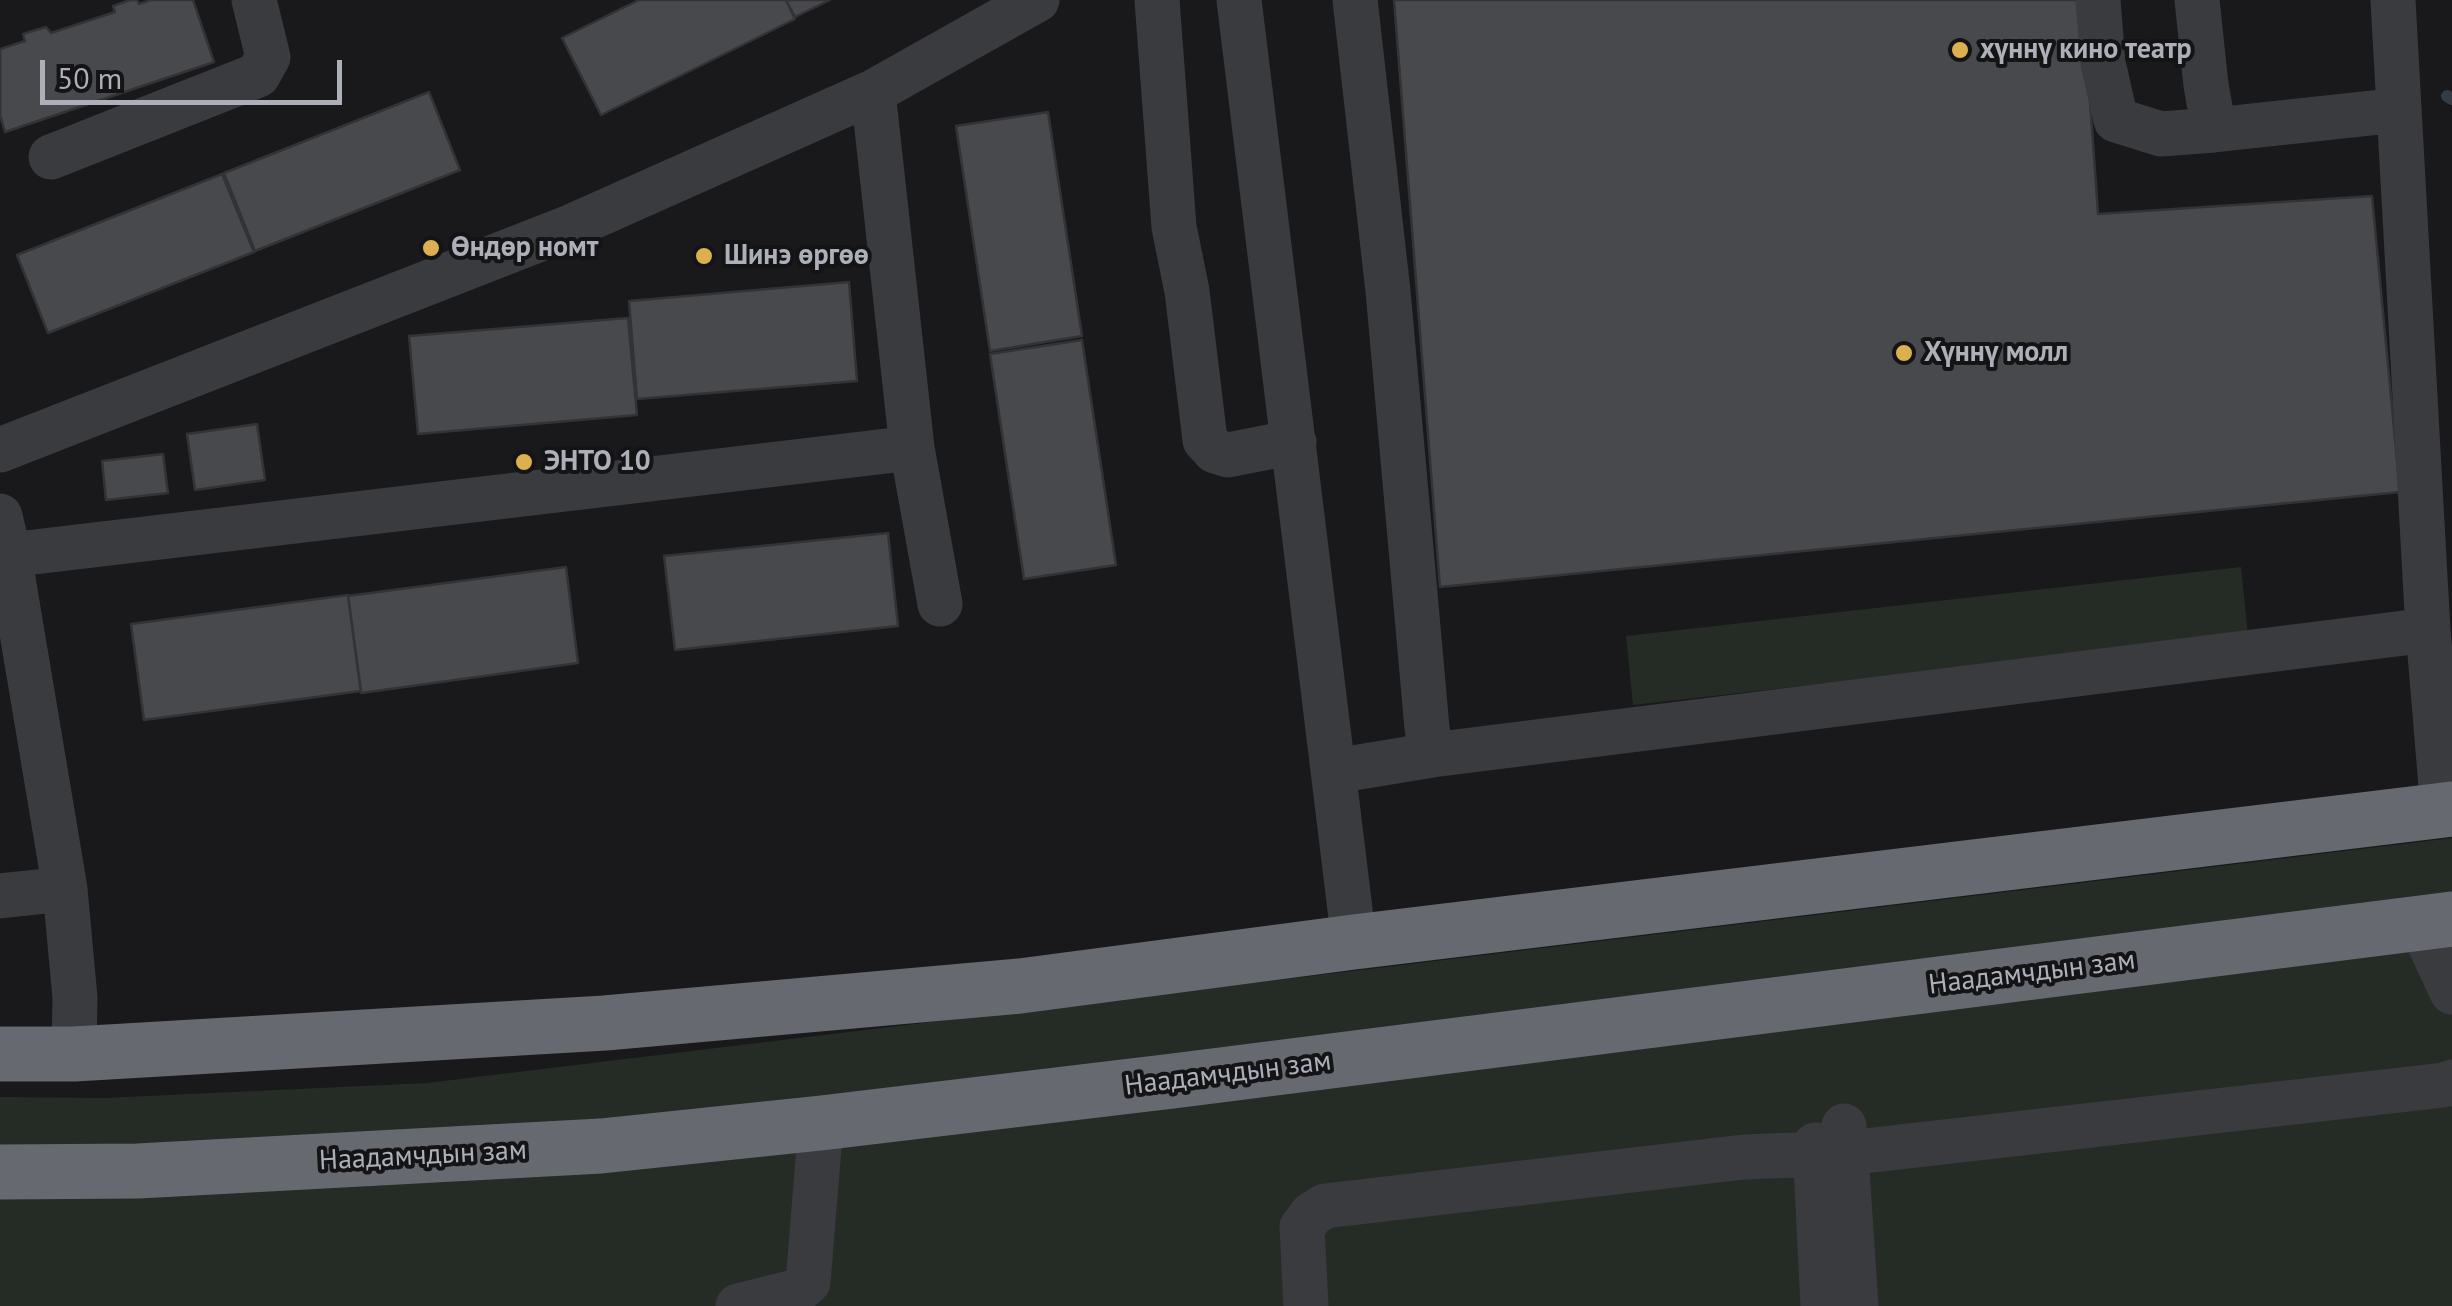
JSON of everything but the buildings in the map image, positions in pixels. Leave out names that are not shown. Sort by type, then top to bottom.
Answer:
[{"type":"highway","points":[[0,1054],[74,1054],[643,1020],[1020,986],[2448,809]]},
{"type":"highway","name":"Наадамчдын зам","points":[[0,1172],[138,1171],[601,1146],[1232,1074],[2436,921]]},
{"type":"street","points":[[51,157],[258,75],[268,58],[254,0]]},
{"type":"street","points":[[0,450],[568,228],[873,92],[1037,0]]},
{"type":"street","points":[[1157,0],[1174,227],[1187,291],[1204,440],[1228,455],[1294,442]]},
{"type":"street","points":[[1239,0],[1354,942]]},
{"type":"street","points":[[1354,0],[1388,291],[1432,755]]},
{"type":"street","points":[[2098,0],[2103,63],[2116,120],[2161,134],[2399,110]]},
{"type":"street","points":[[2197,0],[2214,130]]},
{"type":"street","points":[[2393,0],[2428,630],[2448,809]]},
{"type":"street","points":[[873,92],[912,448],[940,604]]},
{"type":"street","points":[[74,1054],[74,998],[64,889],[4,536],[912,448]]},
{"type":"street","points":[[1334,771],[1432,755],[2428,630]]},
{"type":"street","points":[[0,896],[64,889]]},
{"type":"street","points":[[2436,921],[2452,992]]},
{"type":"street","points":[[1306,1306],[1302,1226],[1325,1206],[1744,1157],[1830,1141],[2449,1076]]},
{"type":"street","points":[[738,1306],[798,1291],[808,1282],[822,1123]]},
{"type":"street","points":[[1823,1306],[1830,1141]]},
{"type":"street","points":[[1830,1141],[1856,1306]]},
{"type":"shaded area","points":[[2241,567],[2248,636],[1633,705],[1626,636]]},
{"type":"shaded area","points":[[2452,838],[2452,1306],[0,1306],[0,1097],[105,1098],[427,1083]]},
{"type":"waterway","points":[[2447,96],[2452,99]]},
{"type":"place","name":"хүннү кино театр","points":[[1960,50]]},
{"type":"place","name":"Өндөр номт","points":[[431,248]]},
{"type":"place","name":"Шинэ өргөө","points":[[704,256]]},
{"type":"place","name":"Хүннү молл","points":[[1904,353]]},
{"type":"place","name":"ЭНТО 10","points":[[524,462]]}]
